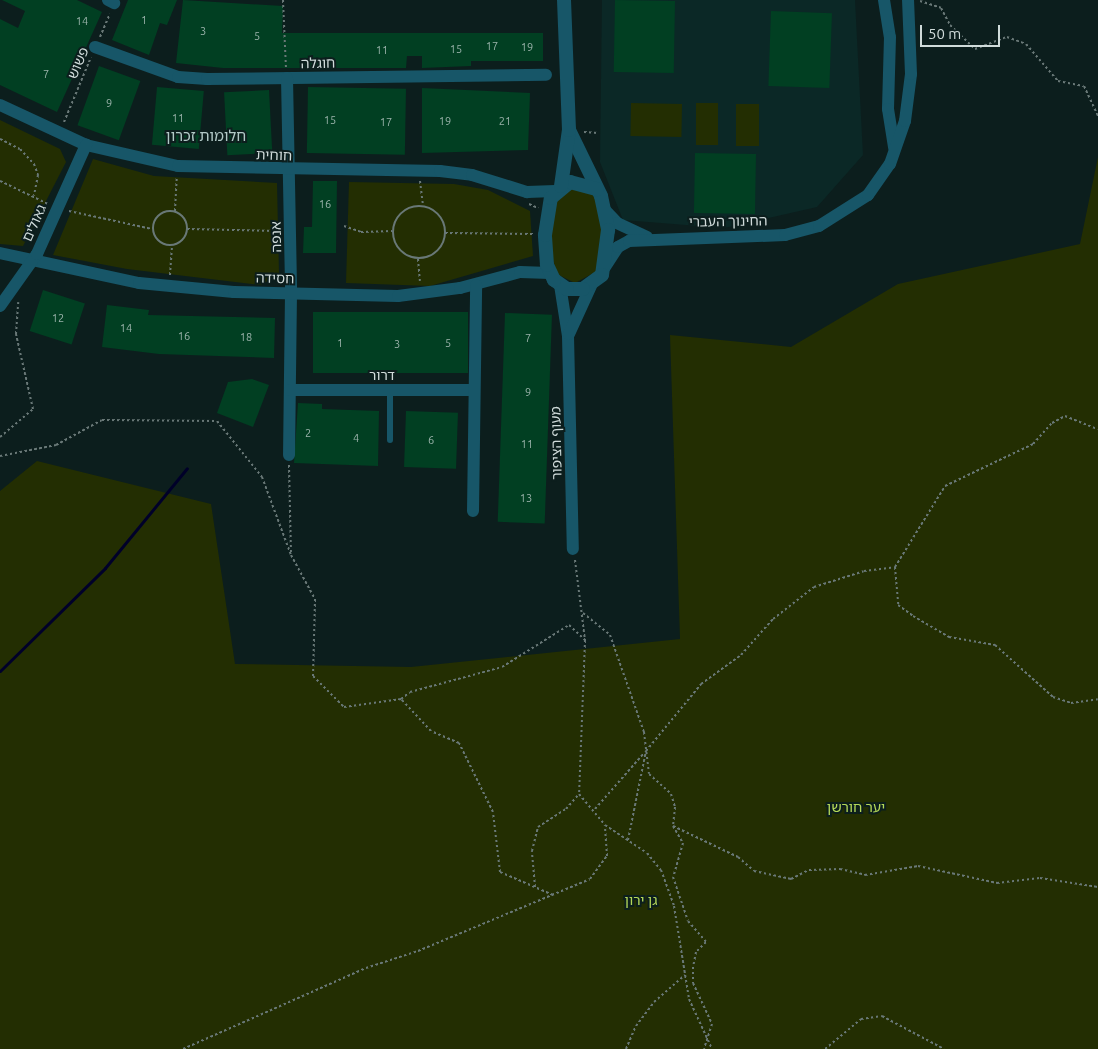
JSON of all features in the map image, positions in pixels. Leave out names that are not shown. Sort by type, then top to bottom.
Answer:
[{"type":"street","points":[[564,0],[569,130],[558,189],[545,235],[550,273],[560,285],[575,290],[591,286],[604,267],[606,211],[569,130]]},
{"type":"street","points":[[884,0],[890,37],[888,109],[894,150]]},
{"type":"street","name":"החינוך העברי","points":[[604,267],[618,247],[647,237],[753,238],[820,226],[868,195],[890,164],[905,121],[911,74],[908,0]]},
{"type":"street","name":"חוגלה","points":[[95,47],[178,76],[287,78],[546,75]]},
{"type":"street","name":"אנפה","points":[[287,78],[292,293],[289,455]]},
{"type":"street","name":"חוחית","points":[[0,105],[86,145],[178,166],[290,171],[418,171],[472,175],[528,192],[558,189]]},
{"type":"street","name":"גאולים","points":[[0,306],[19,284],[33,262],[86,145]]},
{"type":"street","points":[[558,189],[579,181],[597,189]]},
{"type":"street","name":"החינוך העברי","points":[[606,211],[617,223],[647,237]]},
{"type":"street","name":"חסידה","points":[[0,253],[33,262],[170,289],[292,293],[420,294],[476,285],[520,272],[550,273]]},
{"type":"street","points":[[473,511],[476,285]]},
{"type":"street","name":"מעוף הציפור","points":[[560,285],[568,336],[573,549]]},
{"type":"street","name":"מעוף הציפור","points":[[568,336],[591,286]]},
{"type":"street","name":"דרור","points":[[290,390],[474,390]]},
{"type":"lane","points":[[390,390],[390,440]]},
{"type":"path","points":[[283,0],[287,78]]},
{"type":"path","points":[[918,0],[941,8],[950,25],[975,48],[1007,38],[1026,44],[1058,82],[1084,86],[1098,116]]},
{"type":"path","name":"פשוש","points":[[60,133],[111,2]]},
{"type":"path","points":[[0,139],[20,149],[34,164],[38,175],[34,196]]},
{"type":"path","points":[[175,211],[178,166]]},
{"type":"path","points":[[418,171],[423,206]]},
{"type":"path","points":[[0,181],[57,208],[152,229]]},
{"type":"path","points":[[423,206],[437,212],[445,233],[440,248],[418,259],[403,253],[392,231],[405,209],[423,206]]},
{"type":"path","points":[[175,211],[184,218],[188,229],[183,240],[172,245],[157,240],[152,229],[159,214],[175,211]]},
{"type":"path","points":[[344,226],[362,232],[392,231]]},
{"type":"path","points":[[188,229],[291,231]]},
{"type":"path","points":[[445,233],[545,235]]},
{"type":"path","points":[[170,289],[172,245]]},
{"type":"path","points":[[418,259],[420,294]]},
{"type":"path","points":[[0,437],[33,409],[16,334],[19,284]]},
{"type":"path","points":[[1098,429],[1065,416],[1052,423],[1033,444],[945,486],[894,567],[898,605],[913,616],[949,637],[995,645],[1052,697],[1071,703],[1098,699]]},
{"type":"path","points":[[0,456],[56,445],[102,420],[217,421],[262,477],[291,555],[314,599],[313,676],[344,706],[401,699],[410,692],[502,667],[569,625],[585,640]]},
{"type":"path","points":[[289,455],[291,555]]},
{"type":"path","points":[[535,887],[532,851],[538,827],[566,809],[579,794],[585,640],[583,613],[573,549]]},
{"type":"path","points":[[594,809],[702,684],[741,655],[800,598],[842,577],[894,567]]},
{"type":"path","points":[[583,613],[610,635],[646,751],[649,774],[671,794],[673,826],[683,843],[673,877],[688,921],[706,942],[696,952],[693,967],[693,983],[712,1024],[704,1049]]},
{"type":"path","points":[[401,699],[431,732],[459,743],[493,812],[500,872],[553,895]]},
{"type":"path","points":[[628,840],[646,751]]},
{"type":"path","points":[[579,794],[594,809],[605,825],[628,840],[661,870],[674,906],[689,999],[712,1049]]},
{"type":"path","points":[[183,1049],[366,968],[418,951],[553,895],[600,871],[607,856],[605,825]]},
{"type":"path","points":[[673,826],[738,857],[754,871],[791,879],[809,870],[865,875],[918,866],[997,883],[1040,878],[1098,887]]},
{"type":"path","points":[[626,1049],[636,1026],[654,1002],[686,974]]},
{"type":"path","points":[[825,1049],[861,1019],[882,1016],[944,1049]]},
{"type":"shaded area","points":[[602,0],[855,0],[863,155],[817,207],[724,228],[623,220],[600,162]]},
{"type":"green space","points":[[631,103],[682,104],[681,137],[630,136]]},
{"type":"green space","points":[[696,103],[718,103],[718,145],[696,145]]},
{"type":"green space","points":[[736,104],[759,104],[759,146],[736,146]]},
{"type":"green space","points":[[0,120],[60,149],[66,162],[23,246],[0,244]]},
{"type":"green space","name":"יער חורשן","points":[[1098,157],[1098,1049],[0,1049],[0,491],[37,461],[211,504],[235,664],[411,667],[680,639],[670,335],[791,347],[898,284],[1080,244]]},
{"type":"green space","points":[[93,159],[154,176],[277,183],[279,274],[261,285],[127,269],[53,255]]},
{"type":"green space","points":[[349,182],[454,184],[488,190],[530,211],[533,256],[430,286],[346,283]]},
{"type":"green space","points":[[579,188],[595,195],[603,214],[599,270],[575,283],[557,274],[549,246],[554,204],[571,189]]},
{"type":"building","points":[[2,0],[77,0],[102,12],[57,112],[0,85],[0,19],[18,28],[25,11]]},
{"type":"building","points":[[128,0],[177,0],[167,25],[160,23],[149,55],[112,40]]},
{"type":"building","points":[[183,0],[283,6],[282,33],[543,33],[543,61],[471,61],[471,66],[422,68],[422,56],[407,56],[406,68],[223,68],[176,63]]},
{"type":"building","points":[[615,0],[675,1],[674,73],[614,72]]},
{"type":"building","points":[[771,11],[832,13],[829,88],[768,86]]},
{"type":"building","points":[[99,66],[140,81],[119,140],[77,125]]},
{"type":"building","points":[[157,87],[204,91],[199,149],[152,145]]},
{"type":"building","points":[[308,87],[406,89],[405,155],[307,153]]},
{"type":"building","points":[[422,88],[530,93],[528,150],[422,153]]},
{"type":"building","points":[[269,90],[272,153],[227,155],[224,92]]},
{"type":"building","points":[[695,153],[756,154],[755,214],[694,213]]},
{"type":"building","points":[[313,181],[337,181],[336,253],[303,253],[304,227],[312,227]]},
{"type":"building","points":[[43,290],[85,304],[72,344],[30,331]]},
{"type":"building","points":[[107,305],[149,310],[148,315],[275,318],[274,358],[159,354],[102,347]]},
{"type":"building","points":[[313,312],[468,312],[468,373],[313,373]]},
{"type":"building","points":[[505,313],[552,315],[545,524],[498,522]]},
{"type":"building","points":[[252,379],[269,385],[253,427],[217,413],[228,382]]},
{"type":"building","points":[[298,403],[322,404],[322,409],[379,411],[378,466],[294,463]]},
{"type":"building","points":[[406,411],[458,413],[456,469],[404,467]]},
{"type":"waterway","points":[[0,671],[105,568],[187,468]]},
{"type":"district","name":"חלומות זכרון","points":[[206,136]]},
{"type":"park label","name":"גן ירון","points":[[641,900]]}]
